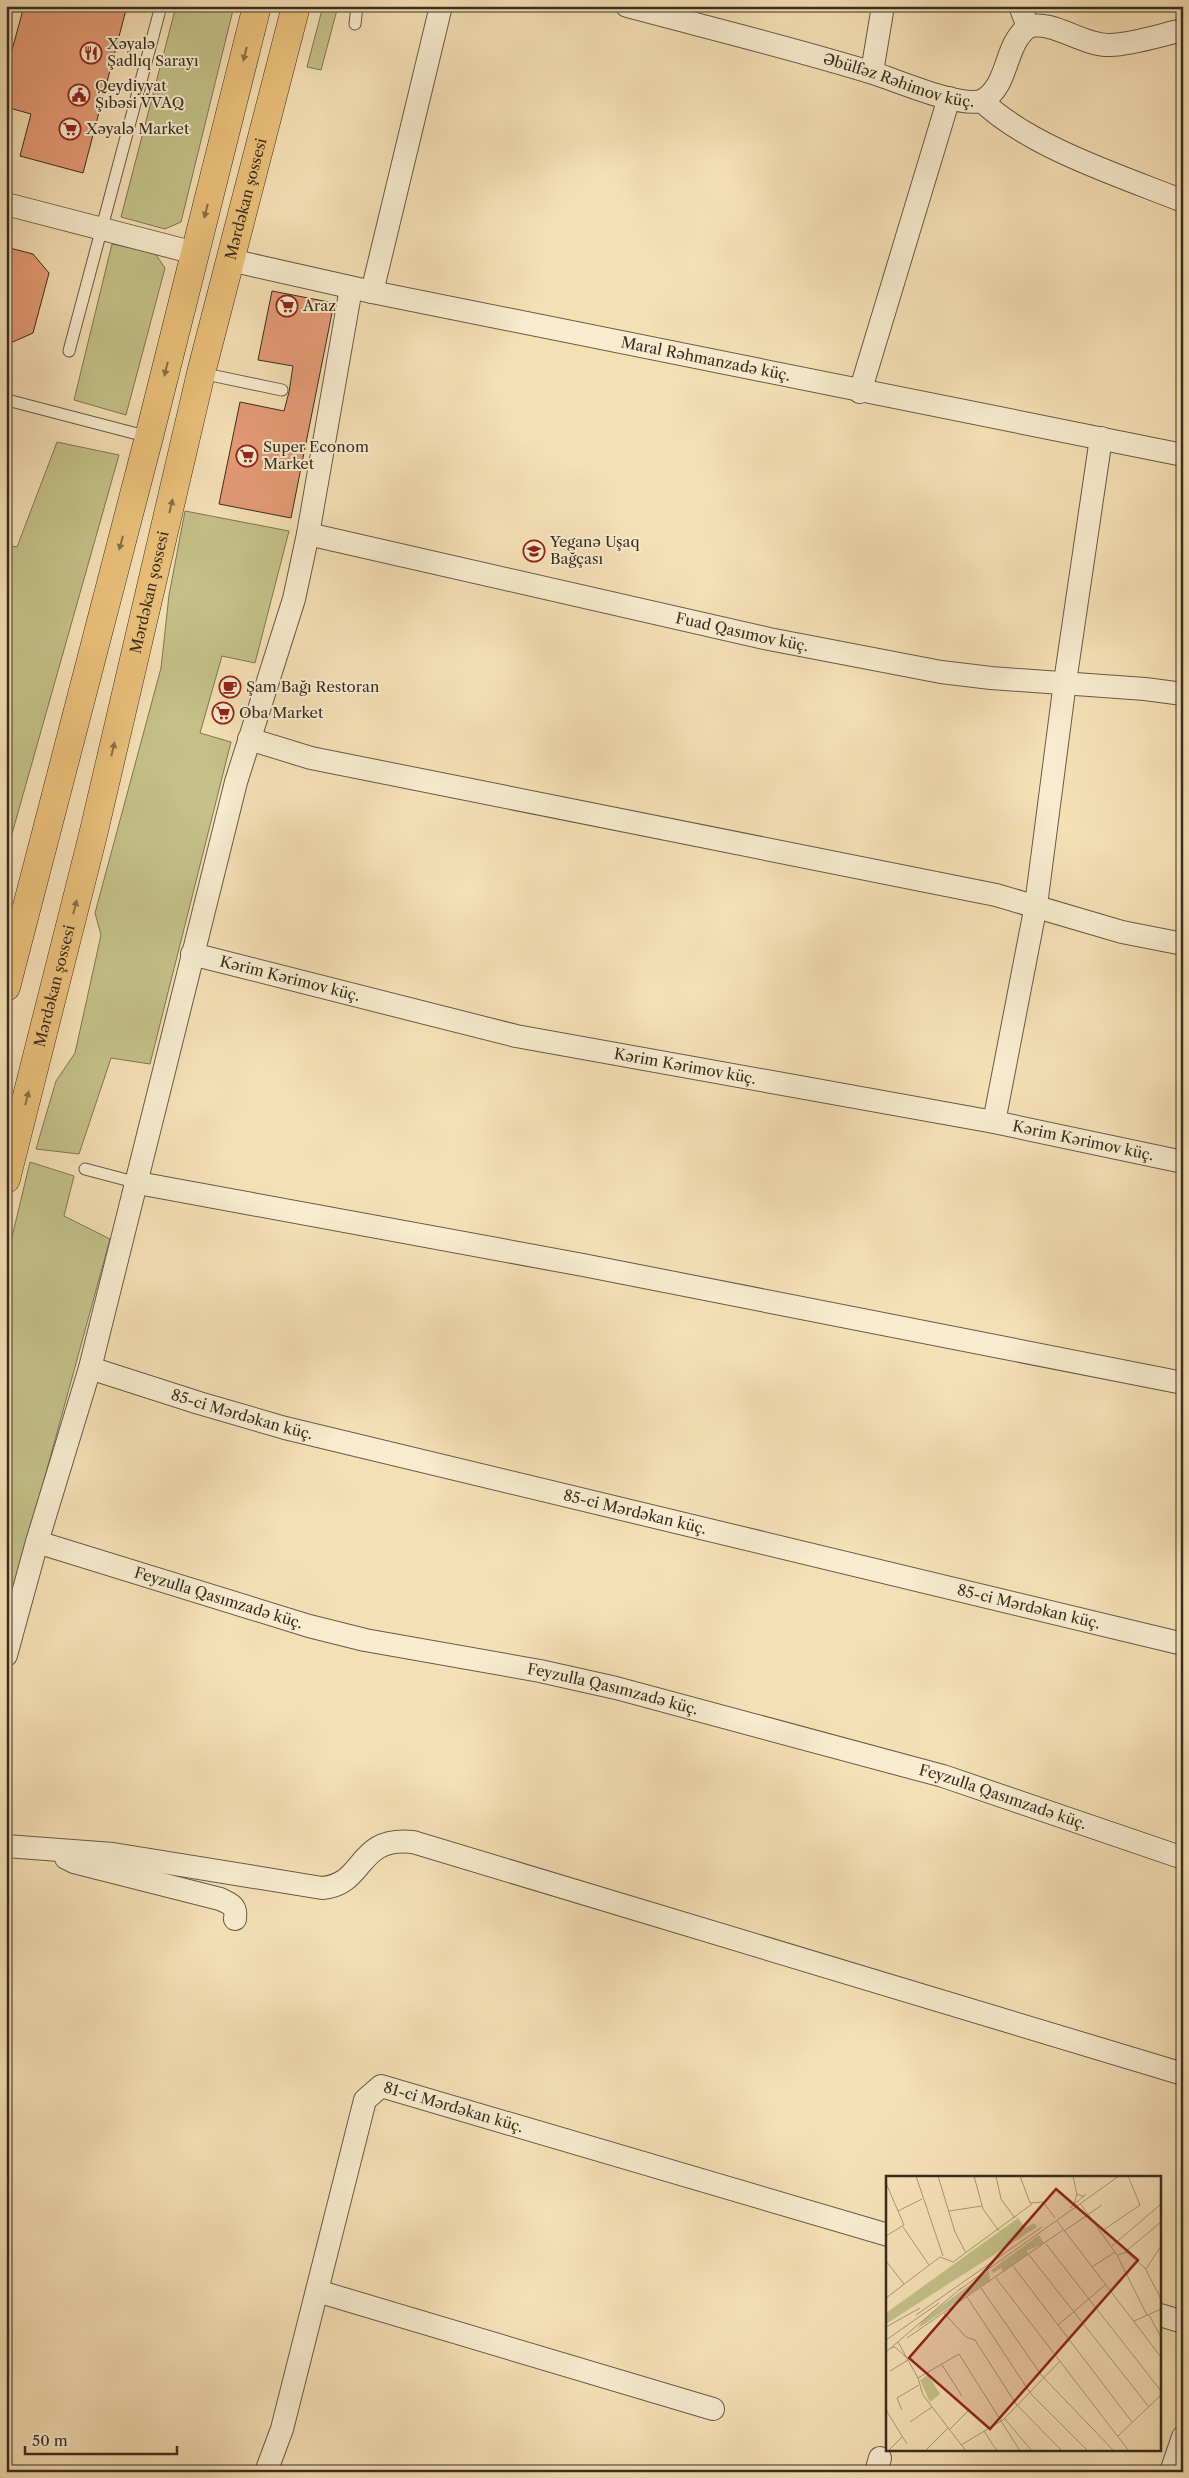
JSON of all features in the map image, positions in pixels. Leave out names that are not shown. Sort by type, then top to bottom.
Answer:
[{"type":"main road","points":[[6,986],[149,436],[257,6]]},
{"type":"main road","name":"Mərdəkan şossesi","points":[[6,1179],[95,825],[201,373],[296,6]]},
{"type":"street","points":[[6,1655],[37,1542],[90,1368],[138,1183],[192,954],[249,739],[291,607],[361,290],[441,6]]},
{"type":"street","name":"Əbülfəz Rəhimov küç.","points":[[628,6],[686,14],[949,98],[967,102],[982,102],[1012,127],[1088,163],[1183,201]]},
{"type":"street","points":[[872,72],[883,6]]},
{"type":"street","points":[[982,102],[996,89],[1024,16],[1042,25],[1094,44],[1110,45],[1183,30]]},
{"type":"street","points":[[860,392],[949,98]]},
{"type":"street","points":[[6,204],[195,253]]},
{"type":"street","name":"Maral Rəhmanzadə küç.","points":[[230,260],[361,290],[860,392],[1183,455]]},
{"type":"street","points":[[994,1122],[1036,905],[1065,682],[1101,438]]},
{"type":"street","name":"Fuad Qasımov küç.","points":[[308,534],[769,639],[941,672],[1183,694]]},
{"type":"street","points":[[249,739],[311,758],[938,883],[1036,905],[1122,932],[1183,944]]},
{"type":"street","name":"Kərim Kərimov küç.","points":[[192,954],[516,1036],[994,1122],[1183,1162]]},
{"type":"street","points":[[138,1183],[583,1266],[1183,1383]]},
{"type":"street","name":"85-ci Mərdəkan küç.","points":[[90,1368],[285,1428],[1183,1644]]},
{"type":"street","name":"Feyzulla Qasımzadə küç.","points":[[37,1542],[309,1626],[365,1640],[540,1671],[597,1684],[943,1776],[1183,1858]]},
{"type":"street","points":[[6,1846],[113,1854],[322,1888],[334,1887],[347,1879],[367,1855],[381,1844],[396,1840],[413,1842],[1183,2074]]},
{"type":"street","points":[[58,1849],[67,1859],[74,1862],[220,1899],[232,1904],[236,1911],[235,1919]]},
{"type":"street","name":"81-ci Mərdəkan küç.","points":[[266,2472],[282,2429],[365,2100],[381,2086],[886,2234]]},
{"type":"street","points":[[317,2291],[713,2409]]},
{"type":"street","points":[[1162,2316],[1183,2322]]},
{"type":"street","points":[[1171,2472],[1183,2438]]},
{"type":"lane","points":[[69,350],[161,6]]},
{"type":"lane","points":[[355,24],[357,6]]},
{"type":"lane","points":[[201,373],[282,390]]},
{"type":"lane","points":[[11,401],[149,436]]},
{"type":"lane","points":[[85,1169],[138,1183]]},
{"type":"shaded area","points":[[176,6],[234,6],[181,222],[165,229],[121,217]]},
{"type":"shaded area","points":[[323,6],[338,6],[321,70],[307,67]]},
{"type":"shaded area","points":[[112,244],[154,252],[165,268],[126,415],[74,400]]},
{"type":"shaded area","points":[[57,442],[119,455],[6,855],[6,545],[17,547]]},
{"type":"shaded area","points":[[185,511],[289,531],[255,663],[222,656],[200,733],[231,742],[150,1064],[111,1058],[79,1154],[36,1149],[56,1081],[75,1053],[101,935],[95,913],[161,668],[169,595]]},
{"type":"shaded area","points":[[30,1162],[74,1176],[64,1216],[110,1239],[6,1619],[6,1262]]},
{"type":"building","points":[[24,6],[127,6],[83,173],[20,156],[31,114],[6,107],[6,72]]},
{"type":"building","points":[[6,247],[33,254],[49,273],[33,333],[6,345]]},
{"type":"building","points":[[272,291],[334,303],[291,518],[219,504],[240,402],[284,411],[289,392],[293,366],[258,360]]},
{"type":"place","name":"Xəyalə Şadlıq Sarayı","points":[[91,53]]},
{"type":"place","name":"Qeydiyyat Şıbəsi VVAQ","points":[[79,95]]},
{"type":"place","name":"Xəyalə Market","points":[[70,129]]},
{"type":"place","name":"Araz","points":[[287,306]]},
{"type":"place","name":"Super Econom Market","points":[[247,456]]},
{"type":"place","name":"Yeganə Uşaq Bağçası","points":[[534,551]]},
{"type":"place","name":"Şam Bağı Restoran","points":[[230,687]]},
{"type":"place","name":"Oba Market","points":[[223,713]]}]
